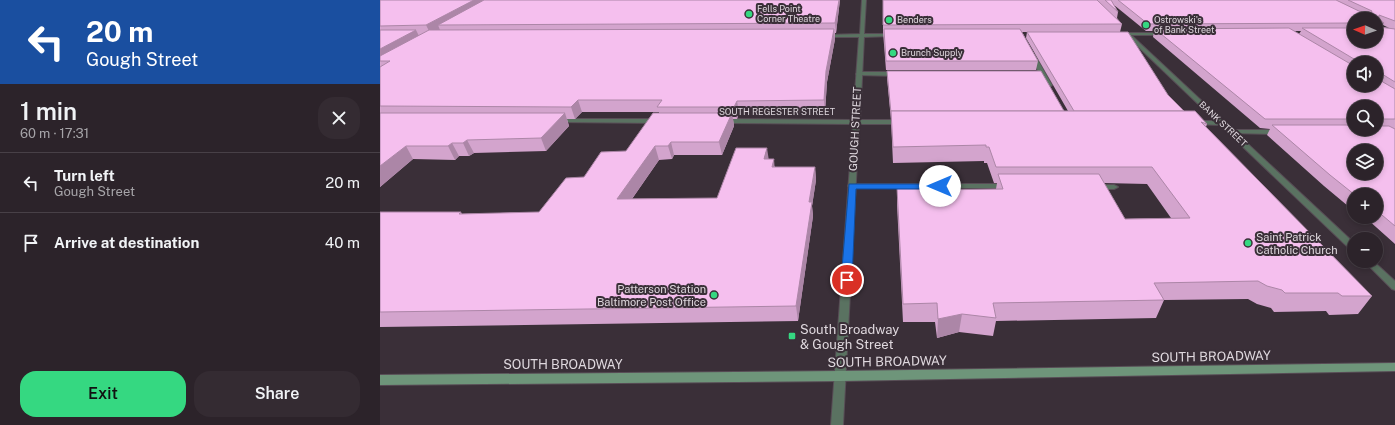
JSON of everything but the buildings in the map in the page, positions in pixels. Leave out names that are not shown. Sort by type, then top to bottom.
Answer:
[{"type":"main road","name":"SOUTH BROADWAY","points":[[380,380],[841,376],[1395,367]]},
{"type":"street","name":"GOUGH STREET","points":[[838,425],[864,0]]},
{"type":"street","name":"BANK STREET","points":[[1121,28],[1347,241]]},
{"type":"street","points":[[1115,34],[1168,34]]},
{"type":"street","points":[[816,36],[899,35]]},
{"type":"street","points":[[1028,48],[1051,88]]},
{"type":"street","points":[[859,74],[905,74]]},
{"type":"street","points":[[1035,74],[1043,74]]},
{"type":"street","points":[[554,122],[664,121]]},
{"type":"street","name":"SOUTH REGESTER STREET","points":[[719,121],[913,122]]},
{"type":"street","points":[[1191,123],[1222,123]]},
{"type":"street","points":[[1232,132],[1283,132]]},
{"type":"street","points":[[852,186],[1019,186]]},
{"type":"street","points":[[1091,187],[1114,187]]},
{"type":"street","points":[[1375,268],[1395,287]]},
{"type":"place","name":"Fells Point Corner Theatre","points":[[749,14]]},
{"type":"place","name":"Benders","points":[[889,20]]},
{"type":"place","name":"Ostrowski's of Bank Street","points":[[1146,25]]},
{"type":"place","name":"Brunch Supply","points":[[893,53]]},
{"type":"place","name":"Saint Patrick Catholic Church","points":[[1248,243]]},
{"type":"place","name":"Patterson Station Baltimore Post Office","points":[[714,295]]},
{"type":"place","name":"South Broadway & Gough Street","points":[[792,336]]},
{"type":"route","points":[[847,280],[852,186],[940,186]]}]
